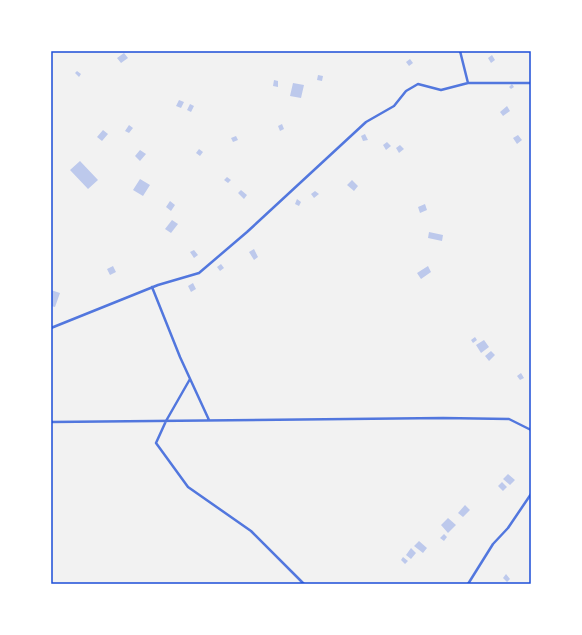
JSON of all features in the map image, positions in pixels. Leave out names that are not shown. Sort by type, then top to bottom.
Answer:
[{"type":"street","points":[[460,51],[468,83]]},
{"type":"street","points":[[51,328],[152,287],[199,273],[247,232],[366,122],[394,106],[406,91],[418,84],[441,90],[468,83],[531,83]]},
{"type":"street","points":[[152,287],[180,357],[208,420]]},
{"type":"street","points":[[190,378],[166,421],[156,443],[188,487],[251,531],[304,584]]},
{"type":"street","points":[[51,422],[443,418],[508,419],[531,430]]},
{"type":"street","points":[[468,584],[493,544],[508,528],[531,494]]},
{"type":"building","points":[[124,53],[128,58],[121,63],[117,58]]},
{"type":"building","points":[[492,55],[495,60],[491,63],[488,58]]},
{"type":"building","points":[[410,59],[413,63],[409,66],[406,62]]},
{"type":"building","points":[[77,71],[81,74],[79,77],[75,73]]},
{"type":"building","points":[[318,75],[323,76],[322,81],[317,80]]},
{"type":"building","points":[[274,80],[278,81],[278,87],[273,86]]},
{"type":"building","points":[[293,83],[304,85],[301,98],[290,96]]},
{"type":"building","points":[[512,84],[514,87],[511,89],[509,87]]},
{"type":"building","points":[[179,100],[184,102],[181,108],[176,106]]},
{"type":"building","points":[[190,104],[194,106],[191,112],[187,110]]},
{"type":"building","points":[[507,106],[510,111],[503,116],[500,112]]},
{"type":"building","points":[[282,124],[284,129],[280,131],[278,126]]},
{"type":"building","points":[[129,125],[133,128],[129,133],[125,131]]},
{"type":"building","points":[[103,130],[108,134],[102,141],[97,137]]},
{"type":"building","points":[[365,134],[368,140],[363,141],[361,136]]},
{"type":"building","points":[[518,135],[522,140],[517,144],[513,138]]},
{"type":"building","points":[[236,136],[238,140],[233,142],[231,138]]},
{"type":"building","points":[[387,142],[391,146],[386,150],[383,145]]},
{"type":"building","points":[[400,145],[404,149],[399,153],[396,148]]},
{"type":"building","points":[[199,149],[203,152],[200,156],[196,153]]},
{"type":"building","points":[[140,150],[146,154],[140,161],[135,156]]},
{"type":"building","points":[[80,161],[98,180],[88,189],[70,170]]},
{"type":"building","points":[[227,177],[231,180],[228,183],[224,180]]},
{"type":"building","points":[[140,179],[150,185],[143,196],[133,190]]},
{"type":"building","points":[[352,180],[358,186],[354,191],[347,185]]},
{"type":"building","points":[[241,190],[247,195],[244,199],[238,193]]},
{"type":"building","points":[[315,191],[319,194],[314,198],[311,194]]},
{"type":"building","points":[[297,199],[301,202],[299,206],[295,204]]},
{"type":"building","points":[[170,201],[175,205],[171,211],[166,207]]},
{"type":"building","points":[[425,204],[427,210],[420,213],[418,207]]},
{"type":"building","points":[[172,220],[178,224],[171,233],[165,229]]},
{"type":"building","points":[[429,232],[443,235],[442,241],[428,238]]},
{"type":"building","points":[[254,249],[258,257],[254,260],[249,252]]},
{"type":"building","points":[[194,250],[198,255],[194,258],[190,252]]},
{"type":"building","points":[[221,264],[224,268],[220,271],[217,267]]},
{"type":"building","points":[[113,266],[116,272],[110,275],[107,269]]},
{"type":"building","points":[[428,266],[431,272],[421,279],[417,273]]},
{"type":"building","points":[[193,283],[196,289],[191,292],[188,286]]},
{"type":"building","points":[[51,290],[60,293],[55,307],[51,306]]},
{"type":"building","points":[[475,337],[477,340],[473,343],[471,340]]},
{"type":"building","points":[[484,340],[489,347],[481,353],[476,345]]},
{"type":"building","points":[[491,351],[495,355],[489,361],[485,356]]},
{"type":"building","points":[[521,373],[524,378],[520,380],[517,376]]},
{"type":"building","points":[[508,474],[515,480],[510,485],[503,479]]},
{"type":"building","points":[[502,482],[507,487],[503,491],[498,486]]},
{"type":"building","points":[[465,505],[470,510],[463,517],[458,513]]},
{"type":"building","points":[[448,518],[456,525],[448,533],[441,525]]},
{"type":"building","points":[[444,534],[447,537],[444,541],[440,538]]},
{"type":"building","points":[[419,541],[427,548],[423,553],[414,546]]},
{"type":"building","points":[[411,548],[416,553],[411,559],[406,555]]},
{"type":"building","points":[[403,557],[408,561],[405,564],[401,560]]},
{"type":"building","points":[[506,574],[510,579],[507,582],[503,578]]}]
